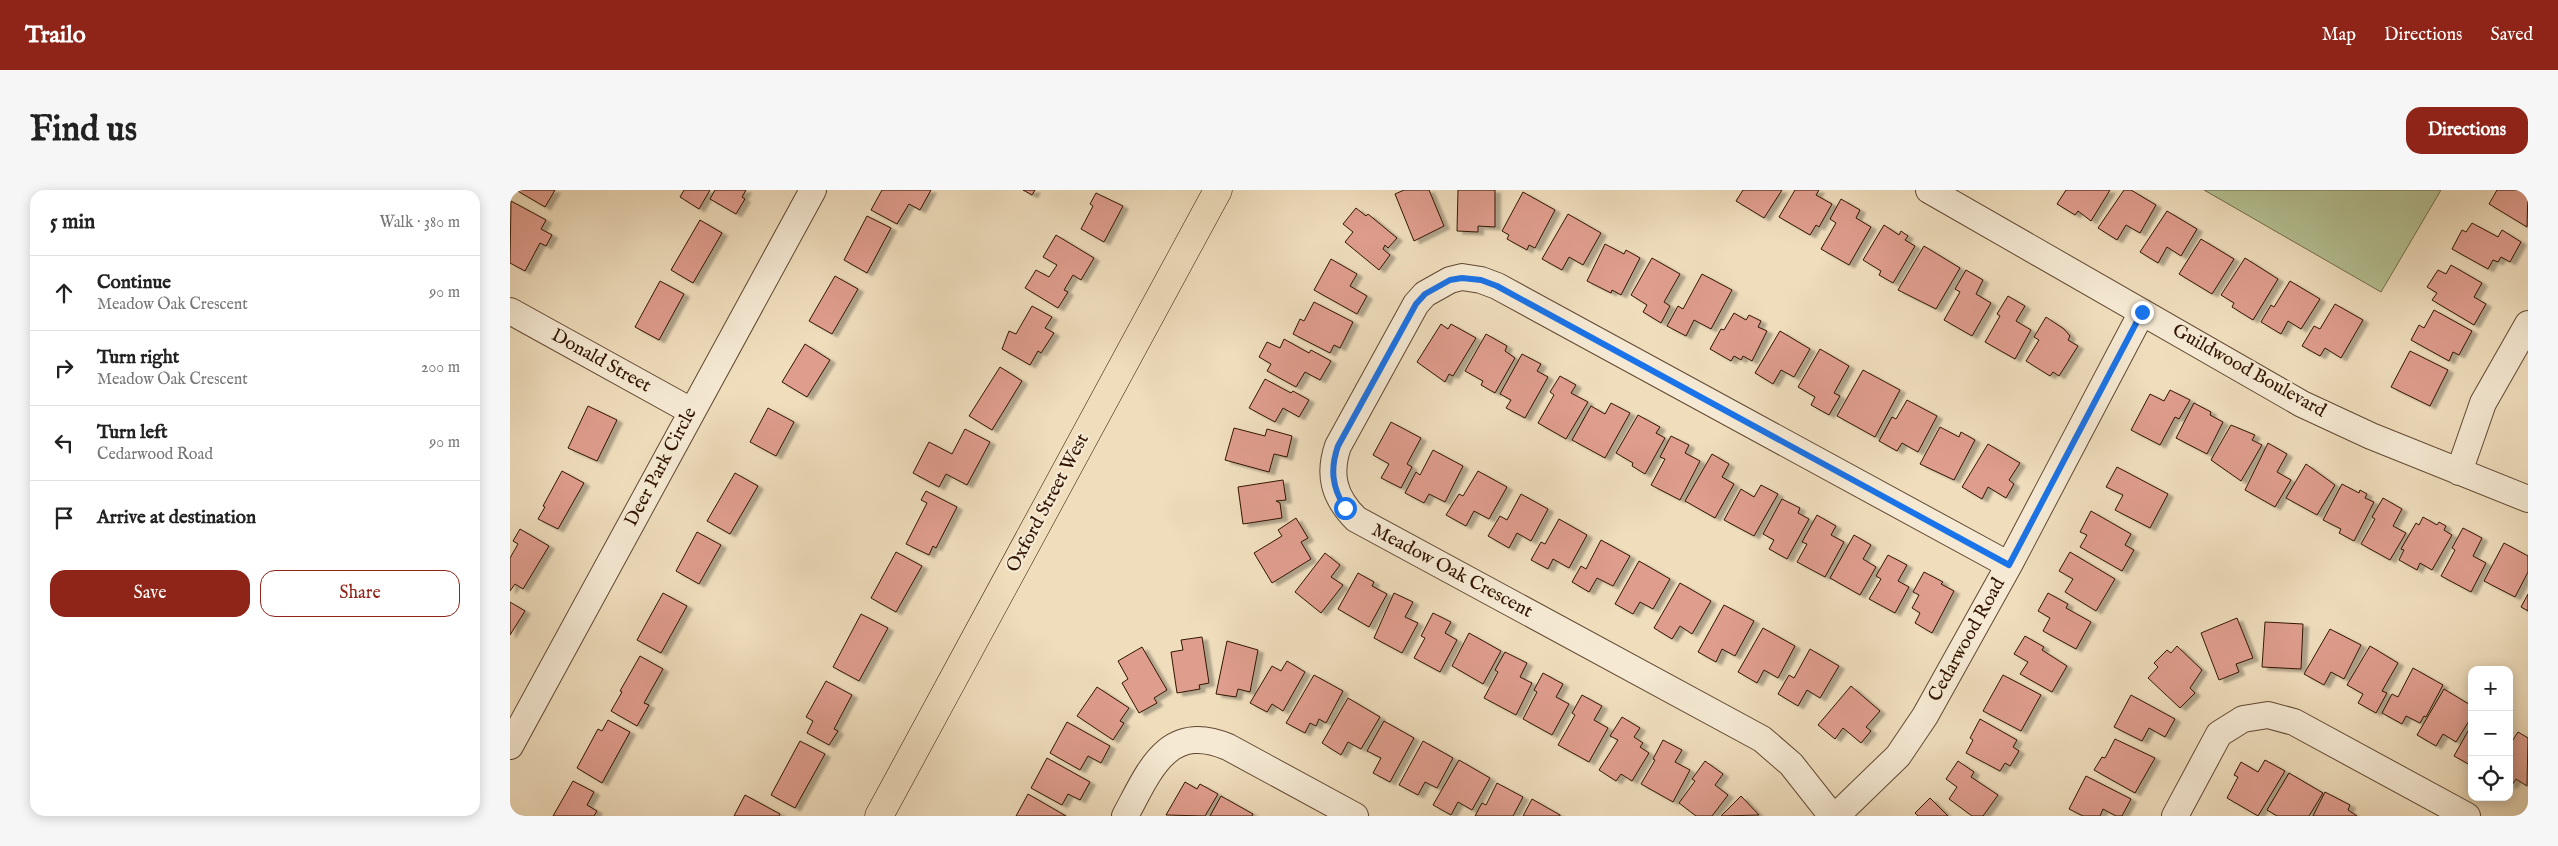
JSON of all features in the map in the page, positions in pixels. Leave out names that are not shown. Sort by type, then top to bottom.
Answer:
[{"type":"main road","name":"Oxford Street West","points":[[879,816],[1218,190]]},
{"type":"street","name":"Deer Park Circle","points":[[510,746],[691,411],[814,190]]},
{"type":"street","name":"Guildwood Boulevard","points":[[1929,190],[2302,404],[2371,436],[2528,499]]},
{"type":"street","name":"Meadow Oak Crescent","points":[[1834,816],[1791,764],[1762,739],[1356,519],[1345,508],[1333,484],[1333,459],[1338,446],[1416,304],[1425,294],[1450,280],[1473,278],[1497,286],[2009,565]]},
{"type":"street","name":"Donald Street","points":[[510,311],[691,411]]},
{"type":"street","name":"Cedarwood Road","points":[[1834,816],[1898,756],[1925,716],[2009,565],[2142,312]]},
{"type":"street","points":[[2459,472],[2483,403],[2528,324]]},
{"type":"street","points":[[2175,816],[2219,734],[2243,719],[2268,715],[2294,722],[2467,816]]},
{"type":"street","points":[[1125,816],[1151,767],[1160,756],[1183,742],[1198,740],[1213,741],[1228,748],[1355,816]]},
{"type":"green space","points":[[2204,190],[2441,190],[2381,292]]},
{"type":"building","points":[[516,190],[555,190],[545,207]]},
{"type":"building","points":[[684,190],[710,190],[699,209],[680,197]]},
{"type":"building","points":[[715,190],[746,190],[742,197],[745,199],[736,214],[710,199]]},
{"type":"building","points":[[882,190],[931,190],[920,210],[909,204],[897,224],[871,210]]},
{"type":"building","points":[[1023,190],[1035,190],[1032,195]]},
{"type":"building","points":[[1404,190],[1429,190],[1444,226],[1414,241],[1395,194]]},
{"type":"building","points":[[1458,190],[1495,190],[1495,227],[1478,226],[1478,232],[1457,231]]},
{"type":"building","points":[[1743,190],[1782,190],[1764,218],[1736,201]]},
{"type":"building","points":[[1795,190],[1819,190],[1816,195],[1832,204],[1819,227],[1816,225],[1810,235],[1779,217]]},
{"type":"building","points":[[2066,190],[2110,190],[2091,221],[2078,211],[2075,215],[2057,204]]},
{"type":"building","points":[[2124,190],[2131,190],[2156,205],[2140,233],[2126,225],[2117,240],[2098,228]]},
{"type":"building","points":[[2497,190],[2528,190],[2527,227],[2489,204]]},
{"type":"building","points":[[1523,192],[1555,210],[1535,248],[1529,245],[1527,250],[1507,239],[1509,235],[1502,231]]},
{"type":"building","points":[[1096,193],[1123,206],[1104,242],[1081,229],[1093,206],[1090,204]]},
{"type":"building","points":[[1841,199],[1860,210],[1856,218],[1871,227],[1849,265],[1821,249],[1836,223],[1830,219]]},
{"type":"building","points":[[511,201],[546,220],[541,229],[552,235],[546,246],[540,243],[525,271],[510,263]]},
{"type":"building","points":[[1356,208],[1366,216],[1368,214],[1397,238],[1388,248],[1385,245],[1383,249],[1390,255],[1379,270],[1345,242],[1353,232],[1343,224]]},
{"type":"building","points":[[2167,211],[2197,229],[2181,256],[2167,247],[2158,263],[2140,252]]},
{"type":"building","points":[[1568,214],[1601,233],[1583,265],[1569,257],[1562,270],[1542,259]]},
{"type":"building","points":[[867,216],[891,228],[867,273],[844,260]]},
{"type":"building","points":[[700,220],[722,233],[693,283],[671,270]]},
{"type":"building","points":[[2472,223],[2498,237],[2502,230],[2521,242],[2510,262],[2501,257],[2498,262],[2493,260],[2488,269],[2452,249],[2462,230],[2466,232]]},
{"type":"building","points":[[1884,225],[1899,235],[1901,231],[1908,236],[1905,240],[1915,246],[1893,283],[1879,275],[1881,271],[1863,260]]},
{"type":"building","points":[[1056,235],[1094,258],[1081,280],[1073,275],[1064,290],[1068,292],[1058,308],[1025,288],[1036,270],[1049,277],[1057,265],[1043,257]]},
{"type":"building","points":[[2201,239],[2234,259],[2212,294],[2179,274]]},
{"type":"building","points":[[1605,244],[1624,254],[1626,250],[1640,258],[1621,295],[1612,290],[1611,293],[1587,281]]},
{"type":"building","points":[[1924,246],[1960,268],[1936,309],[1898,290]]},
{"type":"building","points":[[1652,258],[1680,274],[1664,302],[1670,306],[1661,323],[1643,312],[1647,305],[1631,295]]},
{"type":"building","points":[[2245,258],[2278,279],[2253,320],[2232,307],[2234,303],[2221,295]]},
{"type":"building","points":[[1331,259],[1357,274],[1350,286],[1367,296],[1357,314],[1314,290]]},
{"type":"building","points":[[2451,265],[2482,283],[2474,297],[2486,304],[2474,325],[2432,300],[2437,293],[2427,287],[2438,270],[2446,274]]},
{"type":"building","points":[[1966,270],[1983,280],[1976,294],[1991,303],[1972,336],[1944,320],[1960,292],[1955,289]]},
{"type":"building","points":[[1702,274],[1732,290],[1711,329],[1694,320],[1686,336],[1667,326],[1678,306],[1683,309]]},
{"type":"building","points":[[835,276],[858,289],[832,334],[809,321]]},
{"type":"building","points":[[660,281],[684,294],[659,340],[635,327]]},
{"type":"building","points":[[2290,281],[2320,299],[2301,329],[2288,321],[2281,334],[2261,322],[2271,305],[2274,307]]},
{"type":"building","points":[[2008,296],[2025,306],[2016,321],[2031,330],[2015,359],[1985,342],[2000,316],[1997,314]]},
{"type":"building","points":[[1314,302],[1353,322],[1340,348],[1334,345],[1330,353],[1293,334],[1300,319],[1304,321]]},
{"type":"building","points":[[2335,304],[2363,320],[2341,358],[2325,348],[2320,356],[2302,346],[2314,326],[2320,329]]},
{"type":"building","points":[[1032,306],[1052,317],[1045,328],[1054,333],[1041,353],[1038,351],[1030,365],[1002,349],[1009,331],[1016,334]]},
{"type":"building","points":[[2434,310],[2472,331],[2459,355],[2453,352],[2449,361],[2411,340],[2419,325],[2424,328]]},
{"type":"building","points":[[1734,313],[1746,320],[1749,315],[1761,321],[1758,327],[1767,331],[1752,361],[1743,356],[1741,360],[1734,356],[1731,361],[1710,349],[1721,329],[1724,330]]},
{"type":"building","points":[[2046,317],[2064,329],[2070,336],[2068,340],[2078,346],[2059,376],[2053,372],[2050,376],[2026,361],[2039,340],[2034,337]]},
{"type":"building","points":[[1441,324],[1448,329],[1451,324],[1476,338],[1453,376],[1449,374],[1445,382],[1417,362]]},
{"type":"building","points":[[1780,331],[1810,349],[1794,377],[1781,370],[1773,384],[1755,373]]},
{"type":"building","points":[[1486,334],[1507,346],[1505,351],[1515,358],[1495,393],[1481,385],[1483,381],[1465,371]]},
{"type":"building","points":[[1284,339],[1309,353],[1311,350],[1331,361],[1320,380],[1305,372],[1296,387],[1267,371],[1271,364],[1259,357],[1267,342],[1280,348]]},
{"type":"building","points":[[805,344],[830,360],[807,397],[782,382]]},
{"type":"building","points":[[1820,349],[1849,366],[1834,393],[1840,396],[1829,415],[1811,405],[1815,397],[1798,387]]},
{"type":"building","points":[[2410,351],[2448,370],[2430,406],[2391,387]]},
{"type":"building","points":[[1522,354],[1541,364],[1537,371],[1548,377],[1525,418],[1506,408],[1511,400],[1500,394]]},
{"type":"building","points":[[1000,367],[1022,381],[992,430],[969,416]]},
{"type":"building","points":[[1863,370],[1900,390],[1875,437],[1837,416]]},
{"type":"building","points":[[1560,376],[1576,385],[1571,393],[1588,402],[1566,439],[1538,423],[1554,395],[1550,392]]},
{"type":"building","points":[[1265,379],[1309,400],[1299,417],[1283,408],[1275,422],[1249,408]]},
{"type":"building","points":[[2170,390],[2190,400],[2179,419],[2175,417],[2160,445],[2131,430],[2150,394],[2164,401]]},
{"type":"building","points":[[1907,400],[1937,416],[1918,452],[1902,443],[1897,451],[1879,441],[1892,417],[1896,419]]},
{"type":"building","points":[[1611,403],[1630,413],[1605,458],[1572,440],[1591,406],[1605,414]]},
{"type":"building","points":[[2194,403],[2211,412],[2210,415],[2223,422],[2207,454],[2176,438]]},
{"type":"building","points":[[588,406],[617,420],[597,461],[568,448]]},
{"type":"building","points":[[768,408],[794,422],[776,456],[750,442]]},
{"type":"building","points":[[1638,415],[1660,427],[1656,433],[1665,438],[1645,474],[1632,466],[1633,463],[1616,453]]},
{"type":"building","points":[[1391,422],[1421,438],[1407,464],[1412,467],[1401,488],[1381,478],[1389,464],[1373,455]]},
{"type":"building","points":[[2231,425],[2255,435],[2252,440],[2262,445],[2241,481],[2211,460]]},
{"type":"building","points":[[1940,427],[1959,437],[1961,432],[1975,440],[1954,480],[1920,464]]},
{"type":"building","points":[[1234,428],[1265,436],[1267,429],[1292,436],[1287,457],[1274,454],[1269,472],[1225,460]]},
{"type":"building","points":[[965,429],[990,442],[967,485],[946,474],[939,487],[913,473],[929,442],[952,454]]},
{"type":"building","points":[[1671,436],[1689,445],[1685,453],[1700,461],[1680,500],[1651,485],[1665,459],[1660,457]]},
{"type":"building","points":[[2268,443],[2287,454],[2277,472],[2291,480],[2275,507],[2245,490]]},
{"type":"building","points":[[1988,444],[2020,463],[2009,480],[2014,484],[2006,498],[1988,487],[1982,499],[1962,487]]},
{"type":"building","points":[[1433,450],[1463,466],[1445,502],[1429,494],[1424,503],[1405,493],[1416,472],[1420,475]]},
{"type":"building","points":[[1712,454],[1729,464],[1722,477],[1734,484],[1715,518],[1685,501]]},
{"type":"building","points":[[2306,464],[2335,485],[2317,515],[2286,498]]},
{"type":"building","points":[[2117,467],[2168,494],[2150,528],[2115,510],[2123,495],[2106,487]]},
{"type":"building","points":[[562,471],[584,483],[558,529],[538,519]]},
{"type":"building","points":[[1478,471],[1507,487],[1489,519],[1474,511],[1466,526],[1446,515],[1459,494],[1463,496]]},
{"type":"building","points":[[735,473],[758,486],[730,534],[707,521]]},
{"type":"building","points":[[1283,480],[1286,500],[1276,501],[1280,503],[1282,518],[1243,524],[1238,487]]},
{"type":"building","points":[[2342,484],[2359,493],[2360,490],[2367,494],[2365,498],[2374,502],[2354,541],[2339,533],[2341,529],[2323,520]]},
{"type":"building","points":[[1761,485],[1778,494],[1754,536],[1724,520],[1741,489],[1754,497]]},
{"type":"building","points":[[926,491],[957,507],[936,548],[933,546],[929,555],[906,544],[927,503],[921,500]]},
{"type":"building","points":[[1521,494],[1548,509],[1531,541],[1517,533],[1509,548],[1488,536],[1500,516],[1507,520]]},
{"type":"building","points":[[2383,498],[2402,509],[2393,526],[2406,533],[2390,560],[2361,544],[2375,519],[2372,517]]},
{"type":"building","points":[[1782,499],[1800,508],[1798,513],[1809,519],[1787,559],[1769,549],[1774,540],[1763,534]]},
{"type":"building","points":[[2091,511],[2131,534],[2125,545],[2134,550],[2122,571],[2080,547],[2087,535],[2080,532]]},
{"type":"building","points":[[1817,515],[1836,526],[1831,535],[1844,542],[1825,577],[1797,562],[1807,544],[1802,542]]},
{"type":"building","points":[[2423,517],[2437,525],[2439,522],[2446,526],[2444,530],[2452,535],[2432,570],[2420,563],[2417,570],[2399,560],[2404,550],[2401,549],[2416,523],[2419,525]]},
{"type":"building","points":[[1296,518],[1308,538],[1301,542],[1311,559],[1272,583],[1254,553],[1282,536],[1278,530]]},
{"type":"building","points":[[1559,519],[1587,535],[1569,568],[1553,559],[1548,569],[1531,560],[1541,542],[1545,544]]},
{"type":"building","points":[[2463,528],[2482,538],[2473,556],[2486,563],[2471,592],[2441,576],[2455,550],[2452,548]]},
{"type":"building","points":[[520,529],[549,546],[523,589],[515,584],[510,591],[510,558],[518,544],[513,541]]},
{"type":"building","points":[[697,532],[721,545],[699,584],[676,571]]},
{"type":"building","points":[[1854,535],[1871,545],[1863,559],[1876,567],[1860,595],[1830,578]]},
{"type":"building","points":[[1601,540],[1630,556],[1613,586],[1597,578],[1589,592],[1572,582],[1581,566],[1586,569]]},
{"type":"building","points":[[2504,543],[2528,556],[2528,572],[2515,597],[2484,581]]},
{"type":"building","points":[[896,552],[922,566],[896,612],[871,598]]},
{"type":"building","points":[[2070,552],[2115,579],[2096,611],[2065,592],[2073,579],[2059,571]]},
{"type":"building","points":[[1325,553],[1340,565],[1331,577],[1343,585],[1321,613],[1295,592]]},
{"type":"building","points":[[1888,555],[1907,565],[1898,581],[1909,587],[1895,613],[1869,599],[1881,579],[1876,576]]},
{"type":"building","points":[[1639,561],[1670,579],[1653,609],[1640,602],[1633,614],[1615,604]]},
{"type":"building","points":[[1924,572],[1943,582],[1941,584],[1954,591],[1932,633],[1915,623],[1920,613],[1912,608],[1919,595],[1913,592]]},
{"type":"building","points":[[1358,573],[1374,582],[1372,586],[1387,594],[1369,627],[1338,609]]},
{"type":"building","points":[[1680,583],[1711,601],[1692,634],[1680,626],[1672,639],[1654,628]]},
{"type":"building","points":[[663,593],[687,606],[661,653],[637,640]]},
{"type":"building","points":[[1394,593],[1413,602],[1405,617],[1418,623],[1402,653],[1374,638]]},
{"type":"building","points":[[2048,593],[2068,604],[2066,608],[2091,622],[2076,649],[2043,631],[2050,618],[2038,611]]},
{"type":"building","points":[[2528,594],[2528,611],[2521,607]]},
{"type":"building","points":[[510,602],[525,611],[510,635]]},
{"type":"building","points":[[1724,605],[1754,621],[1735,656],[1722,649],[1716,662],[1698,652]]},
{"type":"building","points":[[1433,613],[1451,622],[1445,633],[1457,640],[1440,672],[1414,658],[1425,638],[1421,636]]},
{"type":"building","points":[[861,614],[888,628],[859,681],[833,667]]},
{"type":"building","points":[[2237,618],[2253,658],[2236,664],[2239,672],[2219,680],[2201,633]]},
{"type":"building","points":[[2265,622],[2303,624],[2301,669],[2262,667]]},
{"type":"building","points":[[1763,628],[1795,646],[1778,678],[1764,670],[1757,683],[1738,672]]},
{"type":"building","points":[[2330,629],[2361,645],[2344,679],[2331,672],[2324,685],[2304,674]]},
{"type":"building","points":[[1469,633],[1501,651],[1483,684],[1452,666]]},
{"type":"building","points":[[2025,636],[2044,647],[2042,650],[2067,666],[2052,692],[2020,674],[2028,662],[2014,654]]},
{"type":"building","points":[[1202,637],[1209,683],[1199,685],[1200,689],[1177,693],[1171,652],[1183,650],[1181,640]]},
{"type":"building","points":[[1227,641],[1258,650],[1250,692],[1238,689],[1236,697],[1216,694]]},
{"type":"building","points":[[2177,646],[2202,670],[2190,688],[2195,693],[2180,708],[2148,678],[2158,667],[2154,663],[2167,650],[2171,653]]},
{"type":"building","points":[[2370,646],[2398,663],[2382,691],[2387,693],[2376,713],[2358,703],[2363,694],[2347,685]]},
{"type":"building","points":[[1142,647],[1167,690],[1154,698],[1157,703],[1139,713],[1122,683],[1128,679],[1118,661]]},
{"type":"building","points":[[1810,649],[1839,666],[1820,698],[1807,690],[1798,706],[1778,694],[1789,675],[1794,678]]},
{"type":"building","points":[[1505,652],[1527,663],[1520,677],[1532,683],[1516,715],[1484,698],[1498,672],[1495,670]]},
{"type":"building","points":[[640,656],[663,669],[644,703],[649,705],[637,726],[611,711]]},
{"type":"building","points":[[1287,661],[1305,672],[1283,711],[1272,704],[1267,712],[1250,703],[1272,666],[1281,671]]},
{"type":"building","points":[[2413,668],[2443,685],[2426,717],[2424,716],[2420,723],[2406,716],[2402,724],[2382,713],[2392,694],[2398,697]]},
{"type":"building","points":[[1543,673],[1563,684],[1556,697],[1569,704],[1552,735],[1523,719],[1537,692],[1534,690]]},
{"type":"building","points":[[1314,675],[1343,691],[1326,723],[1319,719],[1316,726],[1310,723],[1305,733],[1286,723]]},
{"type":"building","points":[[2003,675],[2041,695],[2021,731],[1983,711]]},
{"type":"building","points":[[826,681],[852,695],[834,729],[838,731],[829,745],[807,733],[813,721],[806,717]]},
{"type":"building","points":[[1851,686],[1880,711],[1866,727],[1871,731],[1861,743],[1843,728],[1835,739],[1818,725]]},
{"type":"building","points":[[1097,687],[1129,708],[1120,721],[1124,723],[1113,740],[1077,716]]},
{"type":"building","points":[[2444,689],[2468,704],[2468,722],[2456,742],[2443,734],[2436,746],[2417,735]]},
{"type":"building","points":[[1582,695],[1602,706],[1594,720],[1608,728],[1589,762],[1558,745],[1575,715],[1572,713]]},
{"type":"building","points":[[2131,695],[2175,719],[2165,737],[2149,728],[2142,741],[2114,727]]},
{"type":"building","points":[[1348,698],[1380,717],[1361,749],[1348,742],[1341,755],[1322,743]]},
{"type":"building","points":[[1622,717],[1640,728],[1634,737],[1643,743],[1640,747],[1649,753],[1632,781],[1621,774],[1616,781],[1599,770],[1618,740],[1610,736]]},
{"type":"building","points":[[1980,719],[2017,740],[2013,747],[2019,751],[2010,766],[2005,763],[2000,771],[1966,753],[1973,740],[1970,738]]},
{"type":"building","points":[[608,720],[630,732],[602,783],[577,768],[598,729],[602,731]]},
{"type":"building","points":[[1384,721],[1414,738],[1390,782],[1373,773],[1381,758],[1367,751]]},
{"type":"building","points":[[1067,722],[1110,746],[1101,763],[1088,756],[1080,770],[1050,753]]},
{"type":"building","points":[[2468,731],[2468,764],[2454,756]]},
{"type":"building","points":[[2518,732],[2528,738],[2527,786],[2516,779],[2513,784],[2513,740]]},
{"type":"building","points":[[2115,739],[2155,758],[2135,793],[2094,770],[2102,757],[2105,758]]},
{"type":"building","points":[[1663,740],[1682,750],[1675,762],[1690,770],[1673,802],[1641,784],[1655,760],[1653,759]]},
{"type":"building","points":[[800,741],[825,754],[795,808],[771,795]]},
{"type":"building","points":[[1423,741],[1453,758],[1437,788],[1425,782],[1418,795],[1399,785]]},
{"type":"building","points":[[1047,758],[1090,782],[1080,800],[1068,794],[1062,805],[1031,788]]},
{"type":"building","points":[[1459,760],[1490,778],[1472,810],[1458,802],[1451,815],[1433,805]]},
{"type":"building","points":[[2265,760],[2285,771],[2258,816],[2227,798],[2238,777],[2234,775],[2241,762],[2258,772]]},
{"type":"building","points":[[1705,761],[1723,774],[1715,785],[1728,795],[1712,816],[1696,816],[1679,803],[1695,781],[1692,779]]},
{"type":"building","points":[[1958,761],[1974,772],[1971,777],[1998,795],[1983,816],[1972,816],[1949,799],[1957,787],[1946,779]]},
{"type":"building","points":[[2289,773],[2323,793],[2309,816],[2277,816],[2267,810]]},
{"type":"building","points":[[2086,776],[2131,799],[2122,816],[2116,816],[2103,809],[2100,816],[2083,816],[2069,809]]},
{"type":"building","points":[[573,781],[594,792],[587,805],[597,811],[594,816],[553,816]]},
{"type":"building","points":[[1185,782],[1197,789],[1200,784],[1218,794],[1205,816],[1166,815]]},
{"type":"building","points":[[1497,783],[1523,797],[1513,816],[1475,816],[1482,803],[1486,805]]},
{"type":"building","points":[[2325,792],[2350,805],[2348,810],[2357,816],[2313,816]]},
{"type":"building","points":[[1028,794],[1066,816],[1016,816]]},
{"type":"building","points":[[745,795],[780,814],[779,816],[734,816]]},
{"type":"building","points":[[1221,796],[1253,814],[1252,816],[1210,816]]},
{"type":"building","points":[[1741,796],[1759,815],[1721,816]]},
{"type":"building","points":[[1930,798],[1948,816],[1918,816],[1915,813]]},
{"type":"building","points":[[1532,799],[1560,815],[1560,816],[1523,816]]},
{"type":"route","points":[[1345,508],[1333,484],[1333,459],[1338,446],[1416,304],[1436,285],[1450,280],[1473,278],[1497,286],[2009,565],[2142,312]]}]
